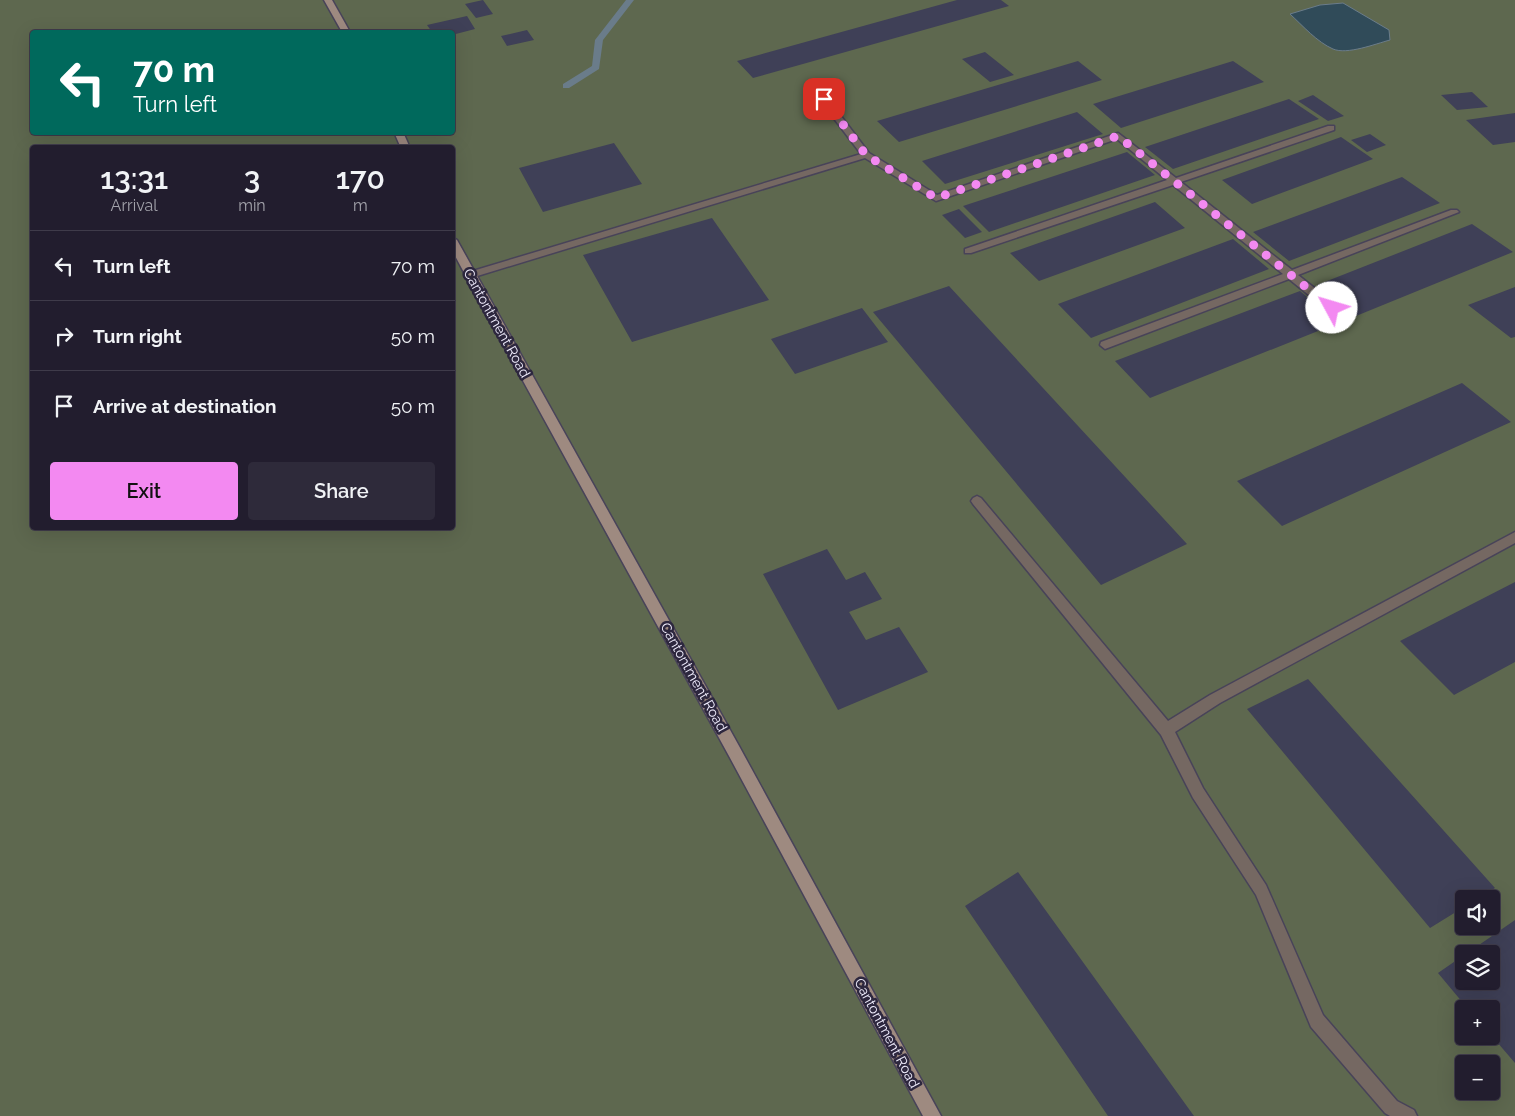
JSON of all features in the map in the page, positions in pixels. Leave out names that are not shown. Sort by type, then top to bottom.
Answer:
[{"type":"street","points":[[328,0],[345,30]]},
{"type":"street","points":[[813,85],[866,155],[936,198],[1118,136],[1346,320]]},
{"type":"street","points":[[968,251],[1331,128]]},
{"type":"street","points":[[470,275],[866,155]]},
{"type":"street","points":[[1105,345],[1454,212]]},
{"type":"street","name":"Cantontment Road","points":[[455,246],[734,750],[932,1116]]},
{"type":"street","points":[[977,500],[1166,730],[1198,793],[1261,890],[1317,1021],[1391,1107],[1408,1116]]},
{"type":"street","points":[[1166,730],[1215,699],[1515,537]]},
{"type":"green space","points":[[0,0],[1515,0],[1515,1116],[0,1116]]},
{"type":"water","points":[[1343,3],[1389,30],[1390,40],[1353,50],[1333,49],[1316,38],[1290,14],[1320,5]]},
{"type":"building","points":[[483,0],[493,14],[476,18],[465,4]]},
{"type":"building","points":[[957,0],[1001,0],[1009,6],[753,78],[737,61]]},
{"type":"building","points":[[467,16],[475,29],[455,34],[455,30],[431,30],[427,25]]},
{"type":"building","points":[[527,30],[534,40],[507,46],[501,36]]},
{"type":"building","points":[[985,52],[1014,75],[990,82],[962,59]]},
{"type":"building","points":[[1078,61],[1102,80],[899,142],[877,121]]},
{"type":"building","points":[[1233,61],[1264,82],[1121,128],[1093,104]]},
{"type":"building","points":[[1472,92],[1488,107],[1457,110],[1441,95]]},
{"type":"building","points":[[1313,95],[1344,116],[1328,121],[1298,101]]},
{"type":"building","points":[[1289,99],[1319,119],[1173,169],[1145,147]]},
{"type":"building","points":[[1077,112],[1103,134],[945,184],[922,161]]},
{"type":"building","points":[[1515,113],[1515,142],[1493,145],[1466,120]]},
{"type":"building","points":[[1370,134],[1386,145],[1367,152],[1351,140]]},
{"type":"building","points":[[1341,137],[1373,159],[1252,204],[1222,180]]},
{"type":"building","points":[[614,143],[642,184],[543,212],[519,168]]},
{"type":"building","points":[[1127,152],[1155,175],[989,232],[963,206]]},
{"type":"building","points":[[1402,177],[1440,203],[1289,261],[1253,232]]},
{"type":"building","points":[[1155,202],[1185,228],[1039,281],[1010,253]]},
{"type":"building","points":[[959,209],[982,232],[965,238],[942,215]]},
{"type":"building","points":[[712,218],[769,300],[632,342],[583,255]]},
{"type":"building","points":[[1472,224],[1513,252],[1356,316],[1317,285]]},
{"type":"building","points":[[1233,239],[1269,269],[1091,338],[1058,304]]},
{"type":"building","points":[[949,286],[1187,544],[1101,585],[873,312]]},
{"type":"building","points":[[1515,287],[1515,337],[1511,338],[1468,305]]},
{"type":"building","points":[[1300,291],[1338,323],[1150,398],[1115,361]]},
{"type":"building","points":[[862,308],[888,342],[795,374],[771,339]]},
{"type":"building","points":[[1462,383],[1511,422],[1282,526],[1237,481]]},
{"type":"building","points":[[827,549],[846,580],[865,572],[882,599],[849,612],[866,640],[899,627],[928,672],[838,710],[763,574]]},
{"type":"building","points":[[1515,582],[1515,662],[1454,695],[1400,641]]},
{"type":"building","points":[[1308,679],[1495,888],[1492,890],[1455,890],[1455,913],[1430,928],[1247,709]]},
{"type":"building","points":[[1018,872],[1194,1116],[1108,1116],[965,906]]},
{"type":"building","points":[[1515,920],[1515,1063],[1500,1045],[1500,1000],[1460,1000],[1438,973],[1455,961],[1455,990],[1500,990],[1500,945],[1479,945],[1493,935],[1500,935],[1500,930]]},
{"type":"waterway","points":[[566,86],[596,67],[599,40],[630,0]]},
{"type":"route","points":[[824,99],[866,155],[936,198],[1118,136],[1332,308]]}]
